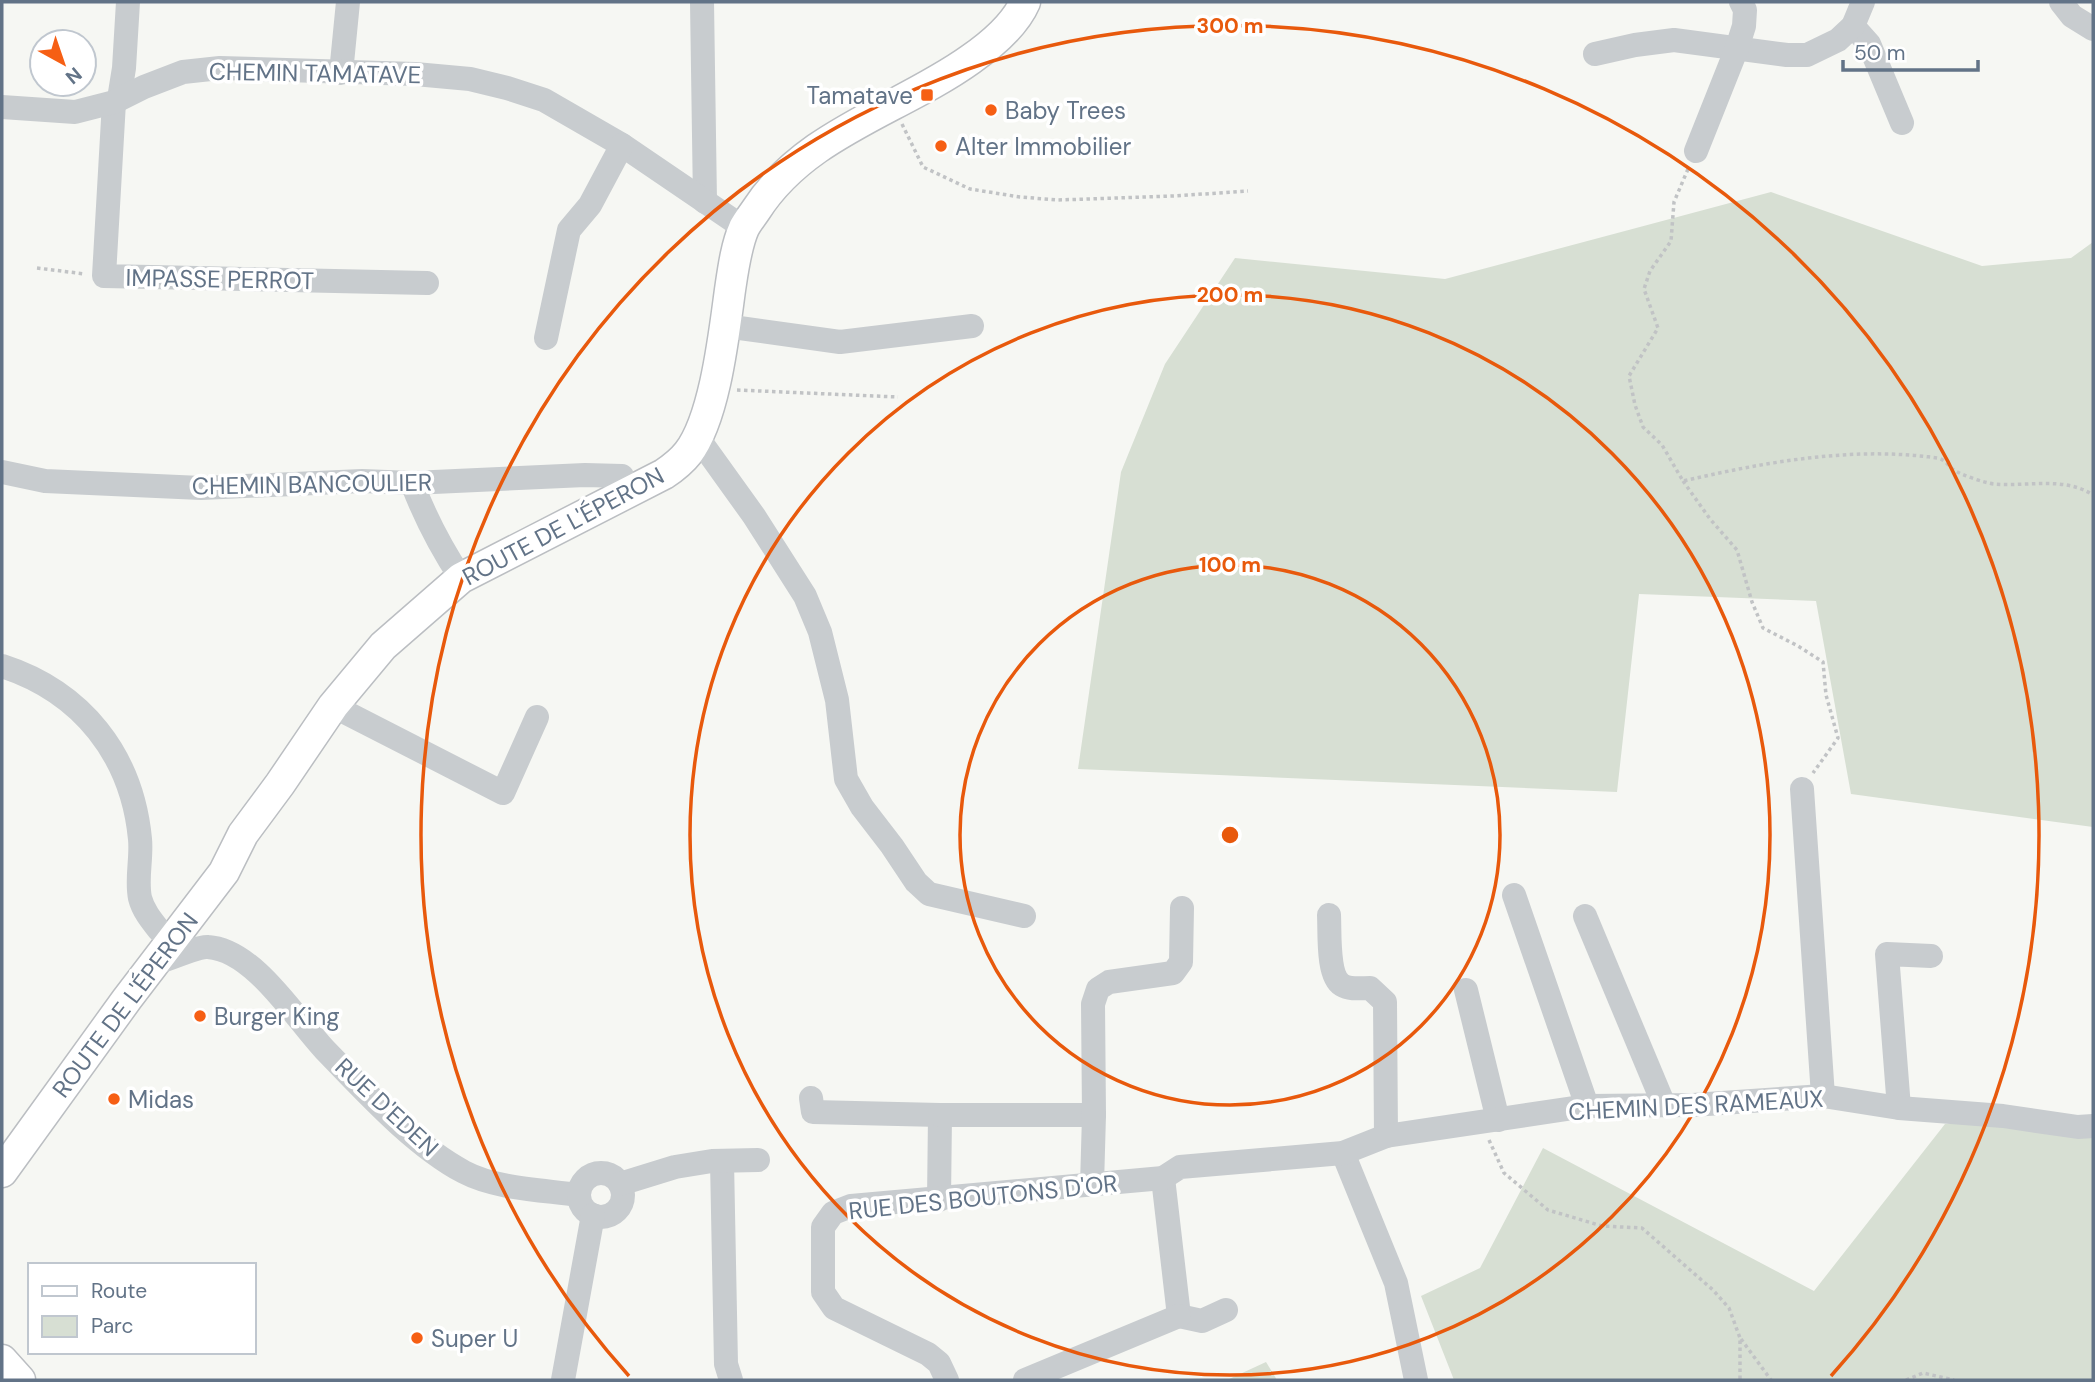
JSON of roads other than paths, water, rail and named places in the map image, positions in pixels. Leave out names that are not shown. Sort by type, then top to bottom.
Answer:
[{"type":"main road","name":"ROUTE DE L'ÉPERON","points":[[2,1150],[159,930],[212,865],[243,834],[333,706],[383,646],[461,578],[664,474],[683,458],[698,438],[714,389],[734,265],[744,228],[784,174],[834,136],[953,72],[984,50],[1003,32],[1025,2]]},
{"type":"main road","name":"ROUTE DE L'ÉPERON","points":[[2,1172],[152,965],[224,872],[243,834]]},
{"type":"main road","points":[[127,999],[131,982],[161,940],[159,930]]},
{"type":"main road","points":[[2,1360],[20,1380]]},
{"type":"street","name":"IMPASSE PERROT","points":[[128,2],[124,68],[117,100],[104,276],[426,283]]},
{"type":"street","points":[[341,73],[348,2]]},
{"type":"street","points":[[702,2],[705,202]]},
{"type":"street","points":[[1696,151],[1744,26],[1745,10],[1741,2]]},
{"type":"street","points":[[1595,54],[1674,40],[1787,55],[1807,55],[1838,40],[1853,26],[1863,2]]},
{"type":"street","points":[[2061,2],[2072,16],[2093,29]]},
{"type":"street","points":[[1853,26],[1869,44],[1902,123]]},
{"type":"street","name":"CHEMIN TAMATAVE","points":[[2,107],[75,112],[117,100],[183,72],[220,68],[415,74],[470,79],[544,100],[622,145],[744,228]]},
{"type":"street","points":[[546,338],[569,230],[590,205],[622,145]]},
{"type":"street","points":[[725,326],[840,342],[972,326]]},
{"type":"street","points":[[698,438],[754,516],[805,596],[820,632],[837,700],[846,779],[862,807],[916,882],[929,894],[1024,916]]},
{"type":"street","name":"CHEMIN BANCOULIER","points":[[2,472],[45,481],[201,488],[362,481],[412,483],[585,475],[622,476]]},
{"type":"street","points":[[412,483],[441,547],[461,578]]},
{"type":"street","points":[[2,666],[44,684],[65,699],[89,719],[106,741],[127,777],[141,842],[140,897],[147,915],[159,930]]},
{"type":"street","points":[[333,706],[503,793],[537,717]]},
{"type":"street","points":[[1802,789],[1823,1096]]},
{"type":"street","points":[[1514,895],[1587,1106]]},
{"type":"street","points":[[1092,1185],[1093,1004],[1098,989],[1109,982],[1173,973],[1181,962],[1182,908]]},
{"type":"street","points":[[1329,915],[1332,975],[1341,985],[1349,988],[1370,988],[1385,1002],[1386,1136]]},
{"type":"street","points":[[1585,916],[1664,1105]]},
{"type":"street","name":"RUE D'EDEN","points":[[152,965],[206,946],[236,954],[268,983],[323,1048],[430,1151],[465,1173],[495,1183],[578,1195]]},
{"type":"street","points":[[1899,1108],[1887,954],[1931,956]]},
{"type":"street","points":[[1466,990],[1489,1121]]},
{"type":"street","name":"CHEMIN DES RAMEAUX","points":[[1343,1153],[1386,1136],[1587,1106],[1664,1105],[1823,1096],[1899,1108],[2093,1126]]},
{"type":"street","points":[[811,1098],[813,1112],[1094,1115]]},
{"type":"street","points":[[940,1115],[940,1200]]},
{"type":"street","points":[[1343,1153],[1396,1283],[1416,1380]]},
{"type":"street","name":"RUE DES BOUTONS D'OR","points":[[947,1380],[939,1363],[928,1353],[834,1308],[822,1292],[823,1227],[833,1213],[851,1206],[1163,1178],[1180,1167],[1343,1153]]},
{"type":"street","points":[[620,1184],[675,1167],[758,1160]]},
{"type":"street","points":[[722,1161],[726,1364],[731,1380]]},
{"type":"street","points":[[595,1173],[610,1174],[620,1184],[622,1199],[614,1212],[600,1217],[582,1207],[578,1195],[583,1181],[595,1173]]},
{"type":"street","points":[[1163,1178],[1179,1315]]},
{"type":"street","points":[[563,1380],[593,1215]]},
{"type":"street","points":[[1025,1380],[1179,1315],[1202,1321],[1226,1310]]},
{"type":"place","name":"Tamatave","points":[[927,95]]},
{"type":"place","name":"Baby Trees","points":[[991,110]]},
{"type":"place","name":"Alter Immobilier","points":[[941,146]]},
{"type":"place","name":"Burger King","points":[[200,1016]]},
{"type":"place","name":"Midas","points":[[114,1099]]},
{"type":"place","name":"Super U","points":[[417,1338]]}]
